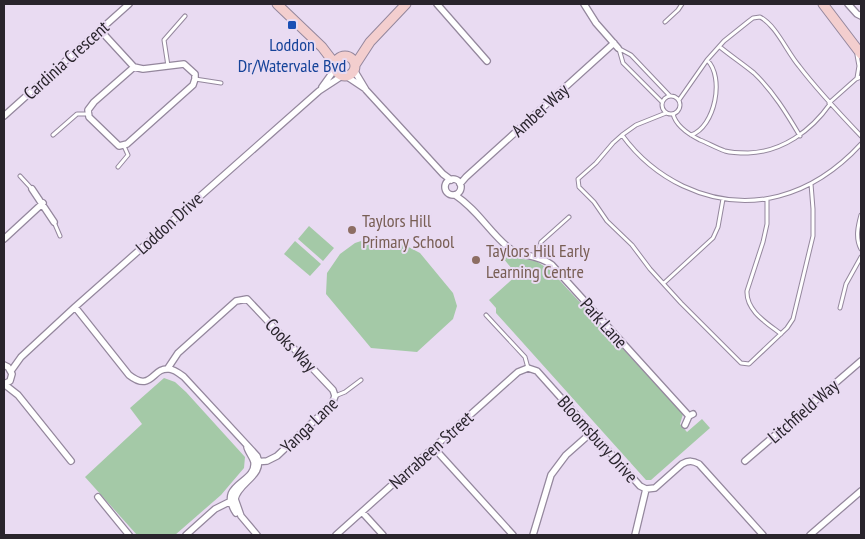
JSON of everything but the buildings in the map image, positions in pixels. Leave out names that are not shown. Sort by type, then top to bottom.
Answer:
[{"type":"street","name":"Cardinia Crescent","points":[[4,116],[129,4]]},
{"type":"street","points":[[277,4],[341,67],[351,74],[355,68],[353,60],[341,67]]},
{"type":"street","name":"Loddon Drive","points":[[5,365],[21,357],[319,91],[406,4]]},
{"type":"street","points":[[437,4],[487,61]]},
{"type":"street","points":[[584,4],[596,23],[616,46]]},
{"type":"street","points":[[823,4],[859,51]]},
{"type":"street","points":[[848,4],[861,16]]},
{"type":"street","points":[[100,30],[134,67],[143,69],[184,64],[195,74],[193,85],[124,146],[115,144],[89,118],[88,110],[94,102],[134,67]]},
{"type":"street","name":"Loddon Drive","points":[[355,68],[370,42]]},
{"type":"street","name":"Amber Way","points":[[455,184],[466,177],[616,46]]},
{"type":"street","name":"Loddon Drive","points":[[319,91],[341,67]]},
{"type":"street","name":"Park Lane","points":[[341,67],[366,90],[442,174],[455,184],[468,203],[510,249],[520,254],[537,257],[552,265],[691,415],[685,425]]},
{"type":"street","name":"Park Lane","points":[[355,68],[366,90]]},
{"type":"street","points":[[455,184],[456,195]]},
{"type":"street","name":"Park Lane","points":[[455,184],[447,192],[451,195],[456,195],[468,203]]},
{"type":"street","points":[[32,189],[54,222]]},
{"type":"street","points":[[4,239],[43,203]]},
{"type":"street","name":"Cooks Way","points":[[168,368],[178,353],[236,301],[243,298],[250,301],[332,390],[335,396]]},
{"type":"street","points":[[75,307],[135,379],[143,382],[151,380],[168,368],[173,370],[184,377],[247,447],[256,462],[249,475],[234,488],[230,495],[241,516],[257,535]]},
{"type":"street","name":"Loddon Drive","points":[[4,384],[21,357]]},
{"type":"street","name":"Litchfield Way","points":[[745,461],[861,360]]},
{"type":"street","points":[[5,365],[11,375],[18,395]]},
{"type":"street","name":"Bloomsbury Drive","points":[[528,368],[537,371],[634,480],[646,489],[656,488],[682,464],[693,461],[699,464],[763,535]]},
{"type":"street","name":"Narrabeen Street","points":[[336,535],[518,372],[528,368]]},
{"type":"street","points":[[4,384],[18,395],[71,461]]},
{"type":"street","name":"Yanga Lane","points":[[256,462],[267,461],[277,456],[332,404],[335,396]]},
{"type":"street","points":[[532,535],[551,475],[566,455],[592,432]]},
{"type":"street","points":[[434,448],[513,535]]},
{"type":"street","points":[[635,535],[646,489]]},
{"type":"street","points":[[810,535],[861,491]]},
{"type":"street","points":[[98,497],[129,535]]},
{"type":"street","points":[[186,535],[215,509],[232,500]]},
{"type":"street","points":[[362,512],[382,535]]},
{"type":"lane","points":[[666,22],[682,4]]},
{"type":"lane","points":[[168,66],[164,40],[185,16]]},
{"type":"lane","points":[[674,114],[680,108],[679,100],[707,60],[724,41],[757,17],[763,18],[769,23],[797,64],[829,103],[861,136]]},
{"type":"lane","points":[[616,46],[631,55],[670,96],[679,100]]},
{"type":"lane","points":[[616,46],[624,63],[662,102]]},
{"type":"lane","points":[[720,47],[746,66],[765,85],[782,107],[800,136]]},
{"type":"lane","points":[[856,79],[859,66],[859,51]]},
{"type":"lane","points":[[690,135],[703,128],[713,106],[715,72],[707,60]]},
{"type":"lane","points":[[674,114],[678,123],[690,135],[725,151],[740,153],[768,150],[800,136],[819,117],[829,103],[856,79],[861,77]]},
{"type":"lane","points":[[195,79],[221,83]]},
{"type":"lane","points":[[666,113],[662,108],[662,102],[670,96]]},
{"type":"lane","points":[[674,114],[666,113],[636,125],[622,135],[578,179],[579,187],[594,202],[608,221],[632,245],[681,304],[741,363],[749,364],[788,328],[793,319],[813,236],[811,184]]},
{"type":"lane","points":[[54,135],[77,114],[88,114]]},
{"type":"lane","points":[[622,135],[632,149],[648,165],[667,179],[700,194],[744,201],[767,199],[788,194],[811,184],[829,174],[861,144]]},
{"type":"lane","points":[[118,167],[128,155],[124,146]]},
{"type":"lane","points":[[20,176],[32,189]]},
{"type":"lane","points":[[664,283],[713,238],[718,227],[723,199]]},
{"type":"lane","points":[[767,199],[767,224],[746,299],[749,307],[781,334]]},
{"type":"lane","points":[[861,215],[858,226],[858,240],[861,249]]},
{"type":"lane","points":[[537,257],[541,242],[569,218]]},
{"type":"lane","points":[[54,222],[60,236]]},
{"type":"lane","points":[[840,308],[846,284],[861,257]]},
{"type":"lane","name":"Bloomsbury Drive","points":[[486,316],[525,357],[528,368]]},
{"type":"lane","name":"Yanga Lane","points":[[335,396],[345,392],[361,380]]},
{"type":"green space","points":[[309,226],[334,248],[323,261],[298,239]]},
{"type":"green space","points":[[373,237],[397,241],[420,253],[453,293],[457,306],[453,319],[417,352],[371,348],[326,294],[327,273],[340,254],[355,243]]},
{"type":"green space","points":[[295,241],[321,264],[310,276],[284,254]]},
{"type":"green space","points":[[509,253],[522,259],[536,261],[550,270],[683,414],[680,424],[687,432],[702,419],[710,428],[651,480],[646,480],[496,313],[496,308],[489,300],[517,275],[503,258]]},
{"type":"green space","points":[[164,378],[175,382],[186,392],[245,457],[244,468],[221,495],[175,535],[137,535],[85,477],[142,424],[130,408]]},
{"type":"place","name":"Loddon Dr/Watervale Bvd","points":[[292,25]]},
{"type":"place","name":"Taylors Hill Primary School","points":[[352,230]]},
{"type":"place","name":"Taylors Hill Early Learning Centre","points":[[476,260]]}]
